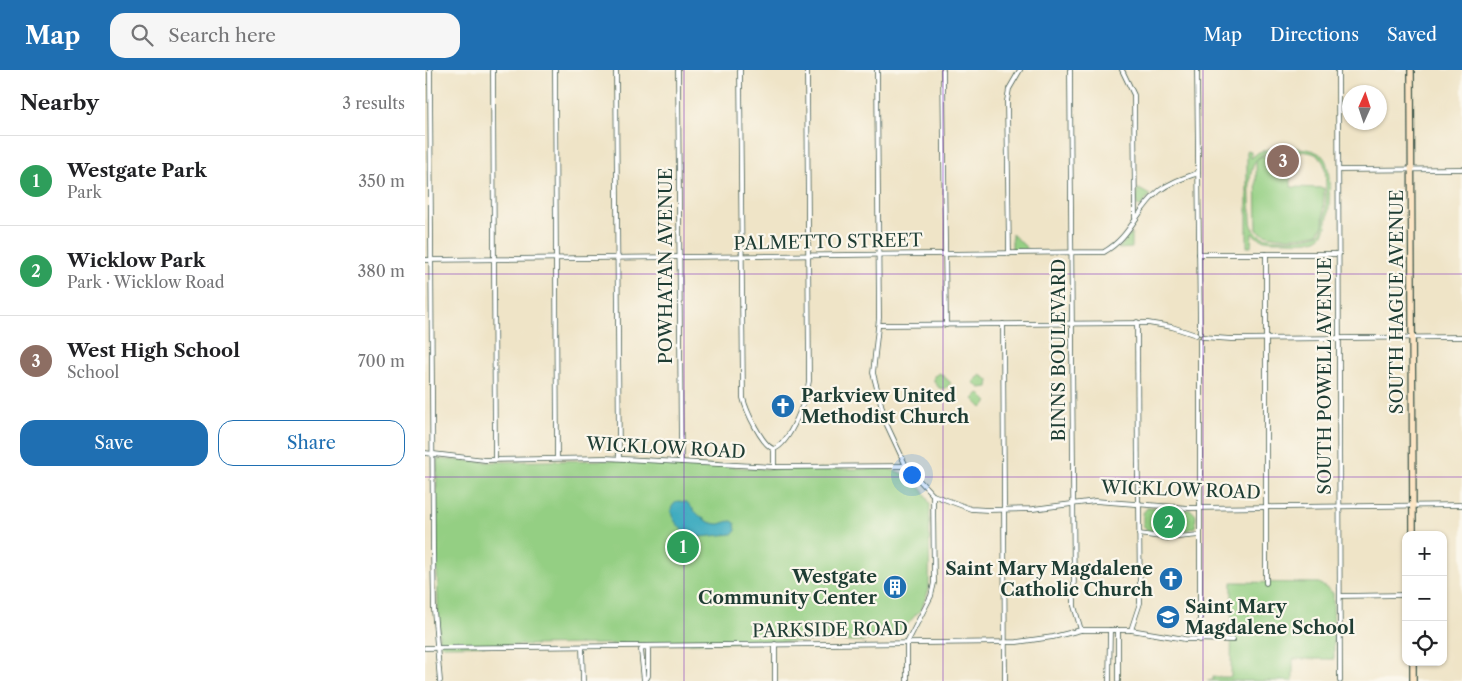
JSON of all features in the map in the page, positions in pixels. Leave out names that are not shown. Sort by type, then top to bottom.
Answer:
[{"type":"main road","name":"SOUTH HAGUE AVENUE","points":[[1411,70],[1413,531]]},
{"type":"main road","points":[[1413,666],[1413,681]]},
{"type":"street","points":[[430,70],[432,454],[437,648],[441,681]]},
{"type":"street","points":[[493,70],[495,459]]},
{"type":"street","points":[[555,70],[557,458]]},
{"type":"street","points":[[616,70],[619,458]]},
{"type":"street","name":"POWHATAN AVENUE","points":[[678,70],[681,462]]},
{"type":"street","points":[[740,70],[743,398],[750,418],[767,445],[774,449]]},
{"type":"street","points":[[774,449],[779,447],[785,438],[807,393],[807,70]]},
{"type":"street","points":[[877,70],[879,326],[873,364],[875,382],[886,423],[905,466],[933,495],[933,583],[928,601],[907,643],[907,681]]},
{"type":"street","points":[[943,70],[946,325]]},
{"type":"street","points":[[1009,254],[1007,101],[1009,89],[1020,70]]},
{"type":"street","name":"BINNS BOULEVARD","points":[[1070,70],[1074,606],[1081,630]]},
{"type":"street","points":[[1122,70],[1133,95],[1135,220]]},
{"type":"street","points":[[1197,70],[1200,336],[1200,640]]},
{"type":"street","name":"SOUTH POWELL AVENUE","points":[[1338,70],[1340,681]]},
{"type":"street","points":[[1339,170],[1462,169]]},
{"type":"street","name":"PALMETTO STREET","points":[[425,260],[1104,252],[1126,236],[1135,220],[1158,191],[1172,182],[1198,173]]},
{"type":"street","points":[[1199,254],[1339,254]]},
{"type":"street","points":[[1265,254],[1266,583]]},
{"type":"street","points":[[879,326],[1137,322],[1167,326],[1200,336],[1266,339],[1462,337]]},
{"type":"street","points":[[1131,630],[1140,603],[1137,322]]},
{"type":"street","points":[[1003,324],[1005,681]]},
{"type":"street","points":[[774,449],[774,467]]},
{"type":"street","name":"WICKLOW ROAD","points":[[425,453],[495,459],[619,458],[774,467],[905,466]]},
{"type":"street","name":"WICKLOW ROAD","points":[[933,495],[971,509],[1004,510],[1038,509],[1095,501],[1200,508],[1462,505]]},
{"type":"street","points":[[1139,534],[1167,538],[1199,535]]},
{"type":"street","points":[[1340,596],[1402,595]]},
{"type":"street","name":"PARKSIDE ROAD","points":[[425,648],[1005,642],[1037,640],[1081,630],[1131,630],[1152,636],[1200,640],[1233,640]]},
{"type":"street","points":[[1109,630],[1109,681]]},
{"type":"street","points":[[1118,630],[1118,681]]},
{"type":"street","points":[[775,644],[775,681]]},
{"type":"street","points":[[645,646],[648,649],[649,662],[648,676],[644,681],[641,650],[645,646]]},
{"type":"street","points":[[582,647],[583,681]]},
{"type":"green space","points":[[1301,148],[1320,154],[1324,158],[1328,171],[1329,202],[1327,223],[1321,236],[1317,239],[1298,242],[1271,241],[1259,238],[1252,233],[1251,247],[1247,247],[1247,150],[1251,151],[1251,158],[1259,152],[1269,149]],"holes":[[[1293,151],[1312,153],[1317,155],[1324,164],[1326,178],[1325,210],[1323,227],[1317,235],[1292,239],[1274,239],[1261,236],[1253,228],[1251,221],[1251,172],[1254,163],[1259,157],[1267,153]]]},
{"type":"green space","points":[[1262,156],[1291,156],[1291,187],[1324,188],[1323,225],[1318,233],[1303,236],[1277,237],[1257,230],[1256,160]]},
{"type":"green space","points":[[1139,189],[1150,195],[1140,207],[1137,205],[1137,190]]},
{"type":"green space","points":[[1132,233],[1132,248],[1118,249]]},
{"type":"green space","points":[[1012,234],[1027,248],[1027,251],[1012,250]]},
{"type":"green space","points":[[940,373],[951,383],[945,389],[939,388],[934,381],[934,376]]},
{"type":"green space","points":[[981,375],[989,380],[988,387],[980,388],[973,382]]},
{"type":"green space","points":[[979,393],[988,402],[982,408],[973,399]]},
{"type":"green space","points":[[437,459],[486,462],[606,460],[769,469],[888,469],[902,473],[922,489],[930,504],[929,590],[921,609],[905,627],[892,635],[863,641],[443,646],[439,642],[436,526]]},
{"type":"green space","points":[[1148,507],[1191,510],[1196,515],[1195,527],[1179,533],[1150,533],[1143,525],[1143,513]]},
{"type":"green space","points":[[1232,582],[1319,583],[1333,593],[1334,659],[1293,659],[1293,681],[1207,681],[1213,680],[1213,677],[1231,677]]},
{"type":"water","points":[[678,501],[687,502],[705,520],[715,524],[732,521],[735,523],[736,531],[732,534],[690,538],[674,520],[672,515],[673,505]]},
{"type":"place","name":"West High School","points":[[1283,161]]},
{"type":"place","name":"Parkview United Methodist Church","points":[[783,406]]},
{"type":"place","name":"Wicklow Park","points":[[1169,522]]},
{"type":"place","name":"Westgate Park","points":[[683,547]]},
{"type":"place","name":"Saint Mary Magdalene Catholic Church","points":[[1171,579]]},
{"type":"place","name":"Westgate Community Center","points":[[895,587]]},
{"type":"place","name":"Saint Mary Magdalene School","points":[[1168,617]]}]
